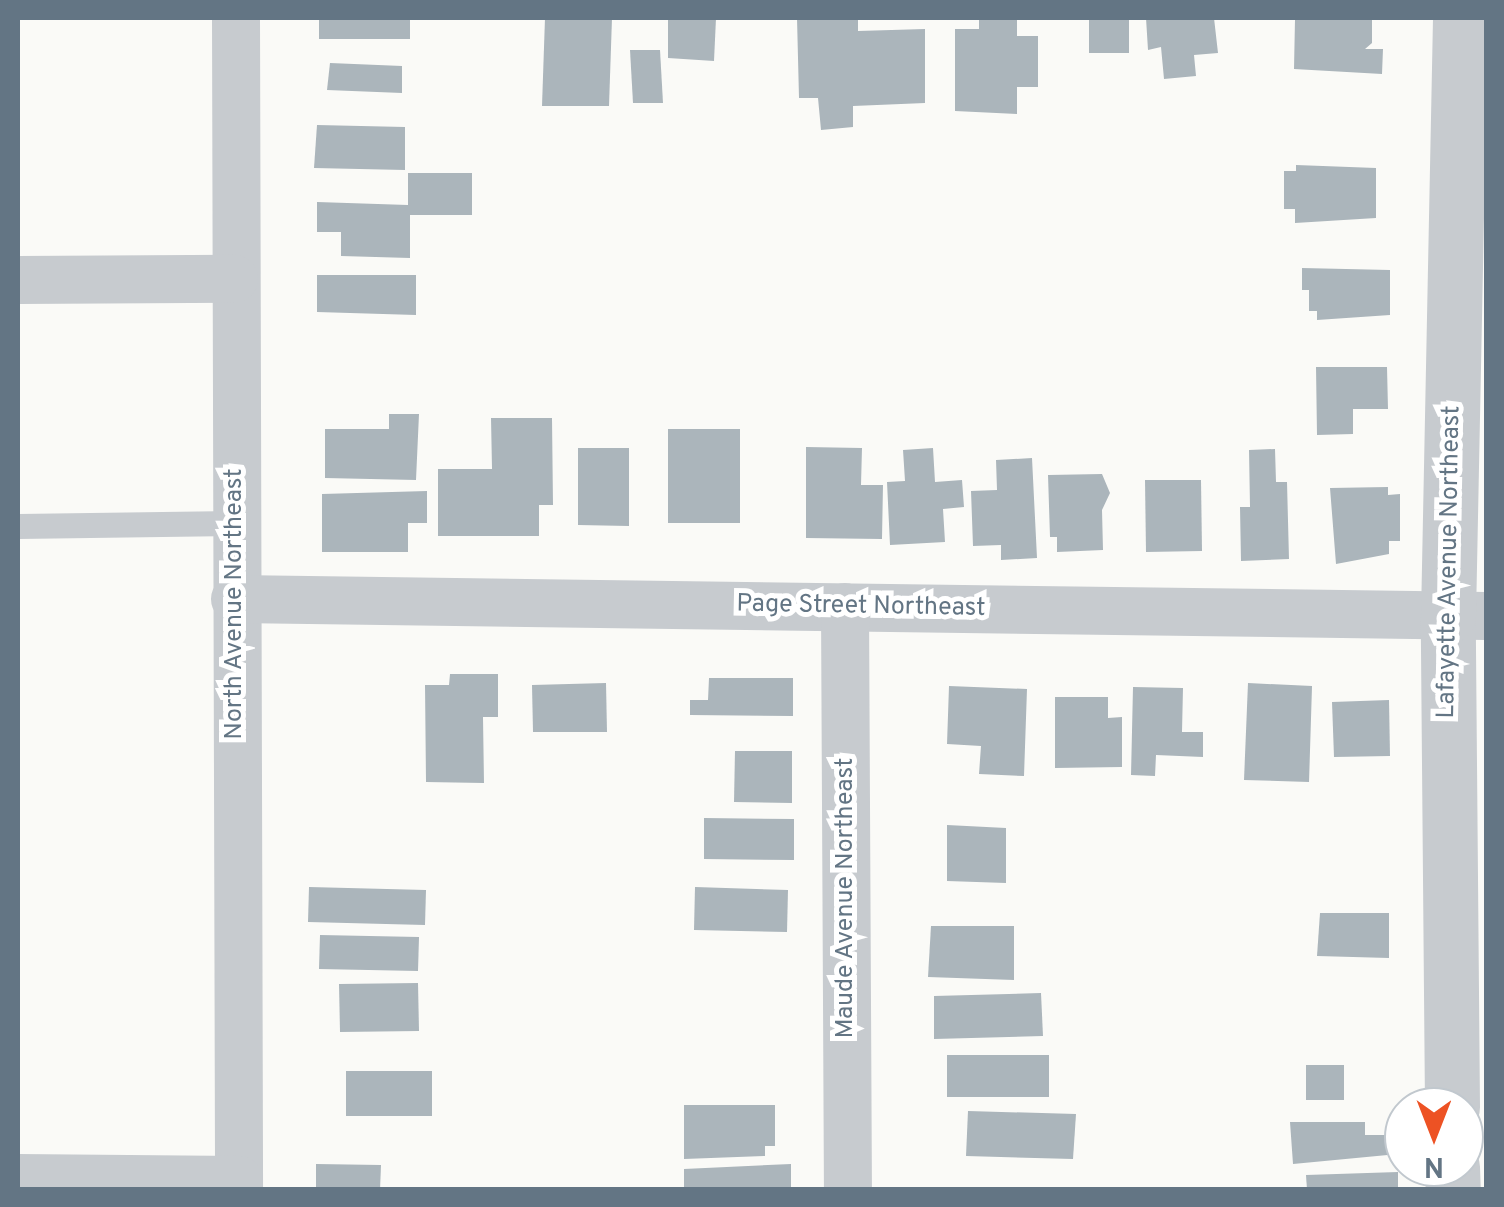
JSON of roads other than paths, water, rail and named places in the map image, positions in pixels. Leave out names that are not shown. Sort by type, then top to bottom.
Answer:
[{"type":"street","name":"North Avenue Northeast","points":[[236,18],[234,523],[239,1185]]},
{"type":"street","name":"Lafayette Avenue Northeast","points":[[1453,1087],[1467,616],[1460,18]]},
{"type":"street","points":[[18,280],[234,279]]},
{"type":"street","name":"Page Street Northeast","points":[[235,599],[1467,616]]},
{"type":"street","name":"Maude Avenue Northeast","points":[[845,607],[848,1190]]},
{"type":"street","points":[[18,1178],[239,1185]]},
{"type":"lane","points":[[18,526],[234,523]]}]
